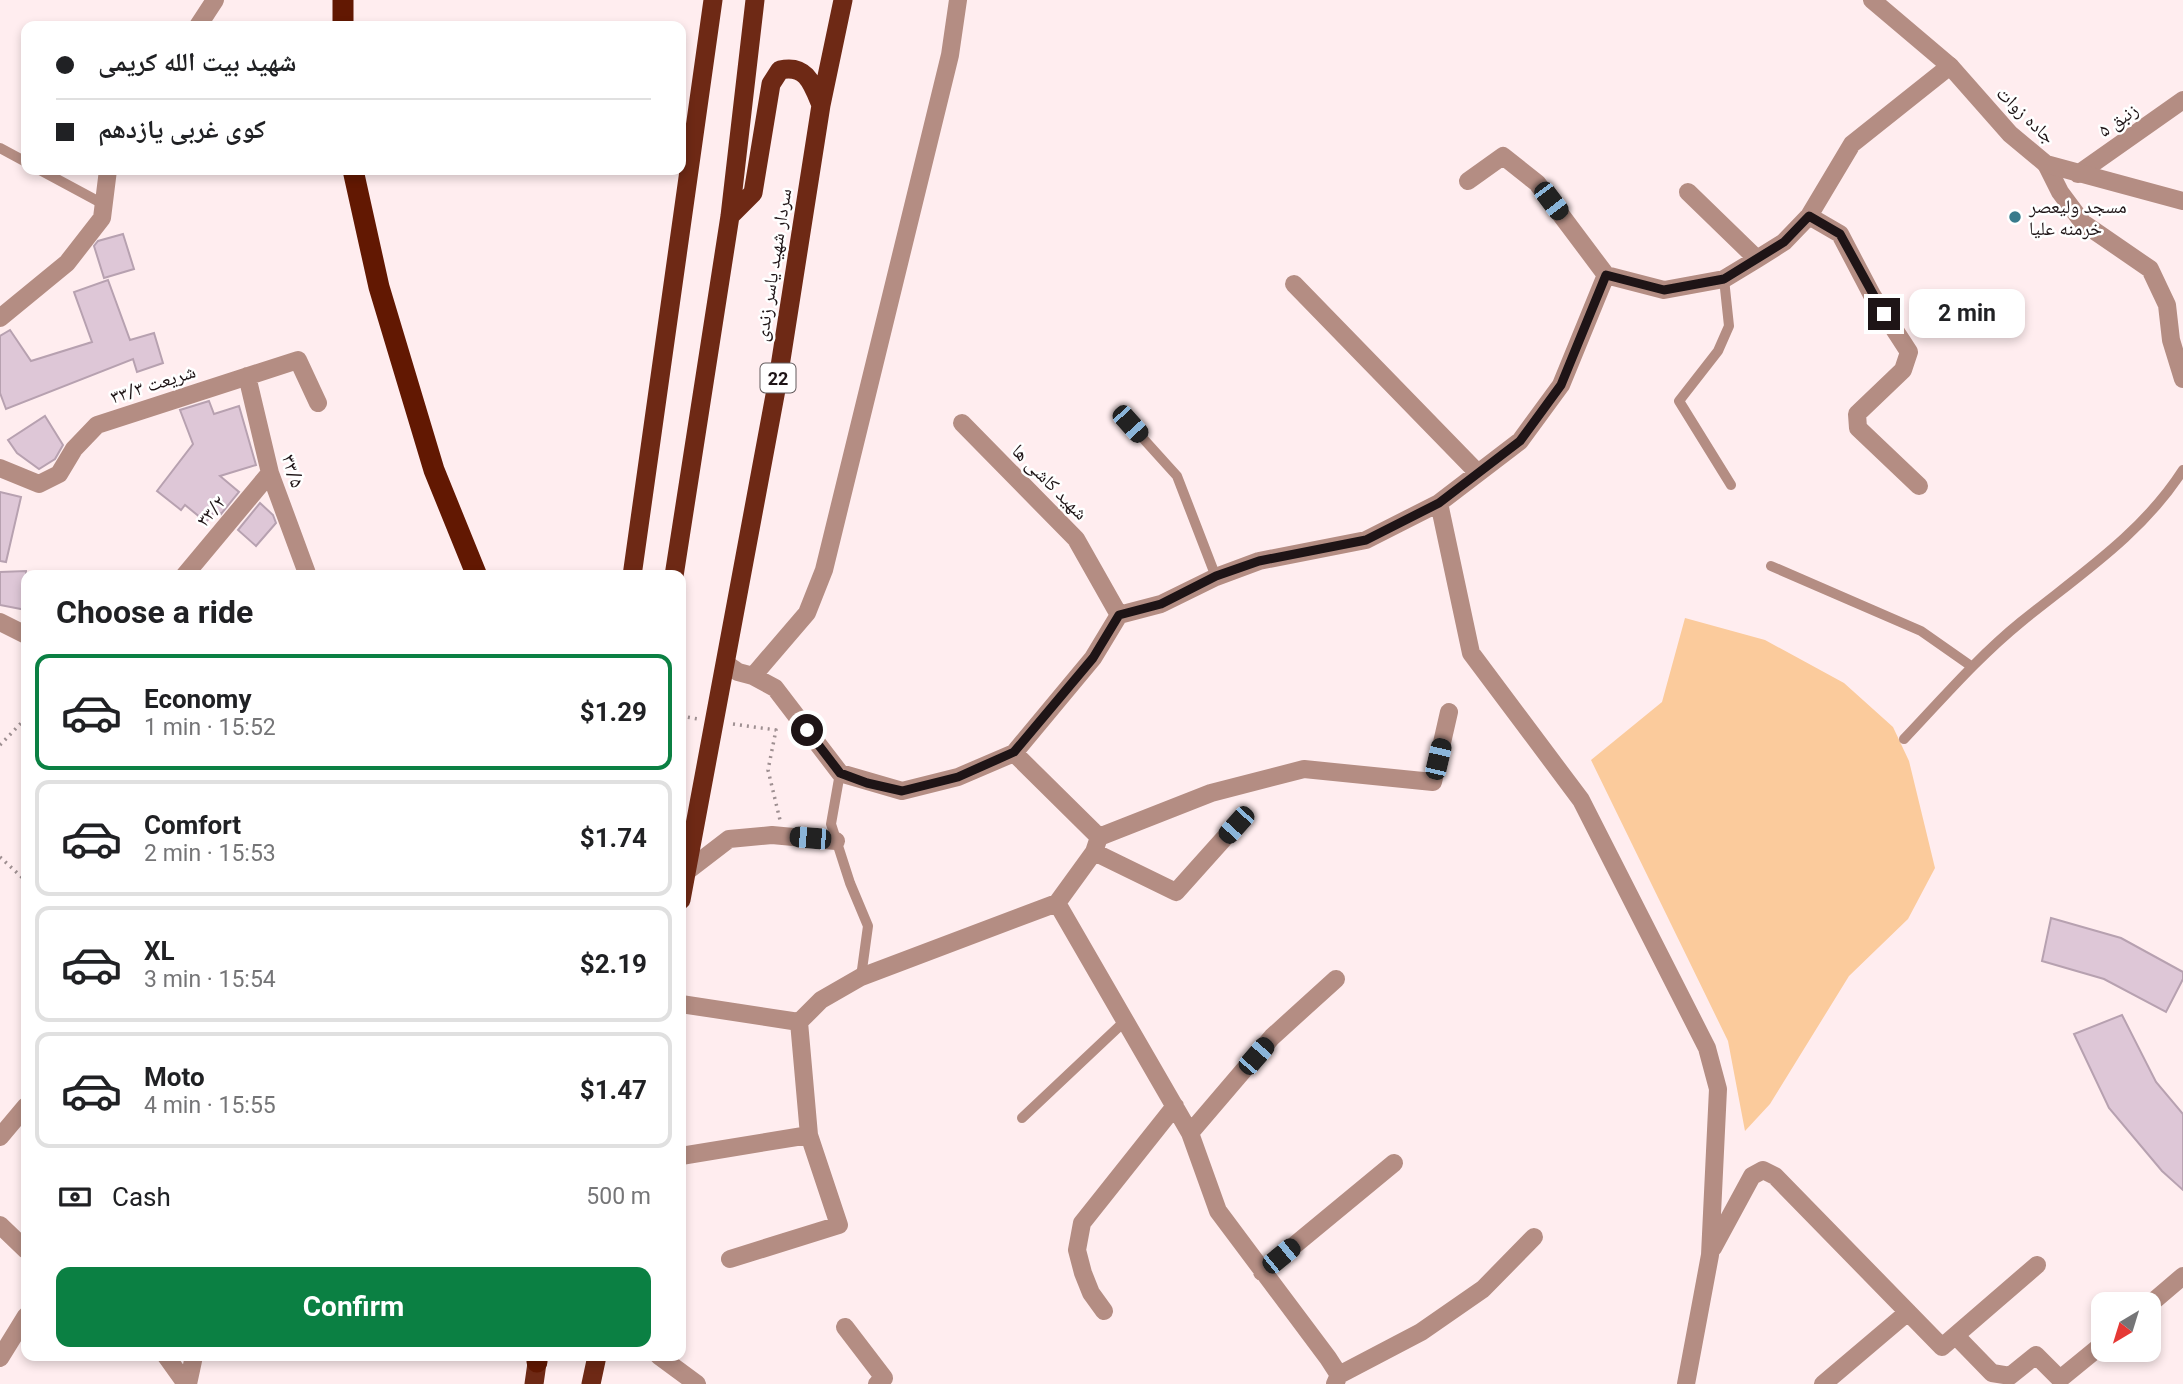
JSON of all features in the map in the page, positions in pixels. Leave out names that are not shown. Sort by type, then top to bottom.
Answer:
[{"type":"highway","points":[[343,0],[343,21]]},
{"type":"highway","points":[[633,570],[713,0]]},
{"type":"highway","points":[[675,570],[730,216],[755,0]]},
{"type":"highway","name":"22","points":[[686,872],[778,379],[821,105],[843,0]]},
{"type":"highway","points":[[730,216],[753,193],[771,83],[780,70],[793,67],[802,70],[812,83],[821,105]]},
{"type":"highway","points":[[355,175],[379,287],[430,457],[475,570]]},
{"type":"highway","points":[[534,1384],[537,1361]]},
{"type":"highway","points":[[591,1384],[596,1361]]},
{"type":"street","points":[[201,21],[215,0]]},
{"type":"street","points":[[753,676],[807,613],[824,570],[950,55],[958,0]]},
{"type":"street","name":"جاده زوات","points":[[1872,0],[1950,66],[2010,134],[2046,164],[2183,201]]},
{"type":"street","points":[[1468,181],[1503,156],[1538,183],[1606,275],[1664,290],[1724,279],[1784,242],[1809,216],[1852,144],[1950,66]]},
{"type":"street","name":"زنبق ۵","points":[[2078,174],[2183,100]]},
{"type":"street","points":[[2046,164],[2060,192],[2083,223],[2150,269],[2167,305],[2171,340],[2183,379]]},
{"type":"street","points":[[0,318],[67,263],[102,218],[108,175]]},
{"type":"street","points":[[1688,192],[1757,259]]},
{"type":"street","points":[[1809,216],[1840,234],[1871,295],[1909,352],[1903,370],[1857,414],[1858,428],[1919,486]]},
{"type":"street","points":[[726,663],[738,672],[753,676],[775,688],[840,773],[902,791],[958,777],[1014,752],[1093,658],[1119,615],[1161,604],[1216,576],[1259,561],[1366,540],[1439,503],[1520,441],[1561,385],[1606,275]]},
{"type":"street","points":[[1294,284],[1478,473]]},
{"type":"street","points":[[2167,305],[2183,315]]},
{"type":"street","name":"شریعت ۳۳/۳","points":[[0,468],[39,484],[59,474],[74,449],[97,425],[298,360],[317,403]]},
{"type":"street","name":"۳۳/۵","points":[[247,376],[270,472],[306,570]]},
{"type":"street","name":"شهید کاشی ها","points":[[962,423],[1076,539],[1119,615]]},
{"type":"street","name":"۳۳/۲","points":[[189,570],[270,472]]},
{"type":"street","points":[[1439,503],[1471,653],[1581,800],[1707,1048],[1718,1090],[1710,1255],[1686,1384]]},
{"type":"street","points":[[0,622],[21,632]]},
{"type":"street","points":[[799,1021],[821,1000],[861,977],[1057,903],[1097,845],[1211,793],[1304,768],[1433,782],[1449,712]]},
{"type":"street","points":[[1014,752],[1097,845],[1176,892],[1236,825]]},
{"type":"street","points":[[686,872],[729,839],[784,836],[836,841]]},
{"type":"street","points":[[1057,903],[1190,1133],[1218,1212],[1337,1380],[1421,1332],[1483,1289],[1534,1237]]},
{"type":"street","points":[[1190,1133],[1272,1037],[1336,979]]},
{"type":"street","points":[[686,1005],[799,1021]]},
{"type":"street","points":[[730,1259],[839,1225],[809,1135],[799,1021]]},
{"type":"street","points":[[1104,1311],[1091,1293],[1077,1250],[1082,1223],[1175,1106]]},
{"type":"street","points":[[0,1137],[21,1112]]},
{"type":"street","points":[[686,1155],[809,1135]]},
{"type":"street","points":[[1262,1272],[1394,1163]]},
{"type":"street","points":[[1710,1255],[1752,1175],[1763,1170],[1775,1176],[1942,1347],[2037,1265]]},
{"type":"street","points":[[0,1226],[21,1245]]},
{"type":"street","points":[[2161,1295],[2183,1276]]},
{"type":"street","points":[[1824,1384],[1908,1312]]},
{"type":"street","points":[[0,1358],[21,1324]]},
{"type":"street","points":[[845,1327],[884,1378],[877,1384]]},
{"type":"street","points":[[1956,1336],[1992,1373],[2010,1376],[2036,1355],[2060,1379],[2091,1354]]},
{"type":"street","points":[[170,1361],[187,1384]]},
{"type":"street","points":[[187,1384],[193,1361]]},
{"type":"street","points":[[666,1361],[697,1384]]},
{"type":"lane","points":[[0,148],[21,159]]},
{"type":"lane","points":[[49,175],[105,205]]},
{"type":"lane","points":[[1724,279],[1729,326],[1718,351],[1679,401],[1731,485]]},
{"type":"lane","points":[[1130,424],[1177,476],[1216,576]]},
{"type":"lane","points":[[1904,739],[1971,666],[2020,623],[2105,558],[2168,494],[2183,470]]},
{"type":"lane","points":[[1771,566],[1922,631],[1971,666]]},
{"type":"lane","points":[[840,773],[831,824],[868,926],[861,977]]},
{"type":"lane","points":[[1022,1118],[1126,1020]]},
{"type":"path","points":[[0,745],[21,723]]},
{"type":"path","points":[[776,730],[768,770],[784,836]]},
{"type":"path","points":[[0,857],[21,876]]},
{"type":"shaded area","points":[[1685,618],[1765,640],[1844,683],[1893,727],[1909,761],[1935,868],[1908,919],[1849,976],[1770,1104],[1745,1131],[1728,1041],[1591,760],[1662,702]]},
{"type":"building","points":[[123,234],[134,269],[104,278],[94,246],[98,241]]},
{"type":"building","points":[[108,280],[130,340],[154,333],[163,363],[137,372],[133,359],[6,409],[0,393],[0,336],[10,330],[31,361],[92,342],[74,292]]},
{"type":"building","points":[[209,401],[214,414],[239,406],[256,465],[220,476],[239,492],[221,514],[216,510],[206,522],[185,505],[181,510],[157,491],[193,444],[180,410]]},
{"type":"building","points":[[45,416],[63,445],[55,459],[39,469],[17,453],[8,440]]},
{"type":"building","points":[[0,492],[21,497],[6,562],[0,561]]},
{"type":"building","points":[[260,503],[273,515],[276,523],[256,546],[238,530]]},
{"type":"building","points":[[21,571],[21,609],[0,605],[0,572]]},
{"type":"building","points":[[2051,918],[2121,938],[2183,972],[2183,979],[2166,1012],[2104,979],[2042,961]]},
{"type":"building","points":[[2122,1015],[2156,1082],[2183,1114],[2183,1190],[2162,1171],[2109,1108],[2074,1034]]},
{"type":"place","name":"مسجد ولیعصر خرمنه علیا","points":[[2015,217]]},
{"type":"route","points":[[807,730],[840,773],[902,791],[958,777],[1014,752],[1093,658],[1119,615],[1161,604],[1216,576],[1259,561],[1366,540],[1439,503],[1520,441],[1561,385],[1606,275],[1664,290],[1724,279],[1784,242],[1809,216],[1840,234],[1871,295],[1884,314]]}]
